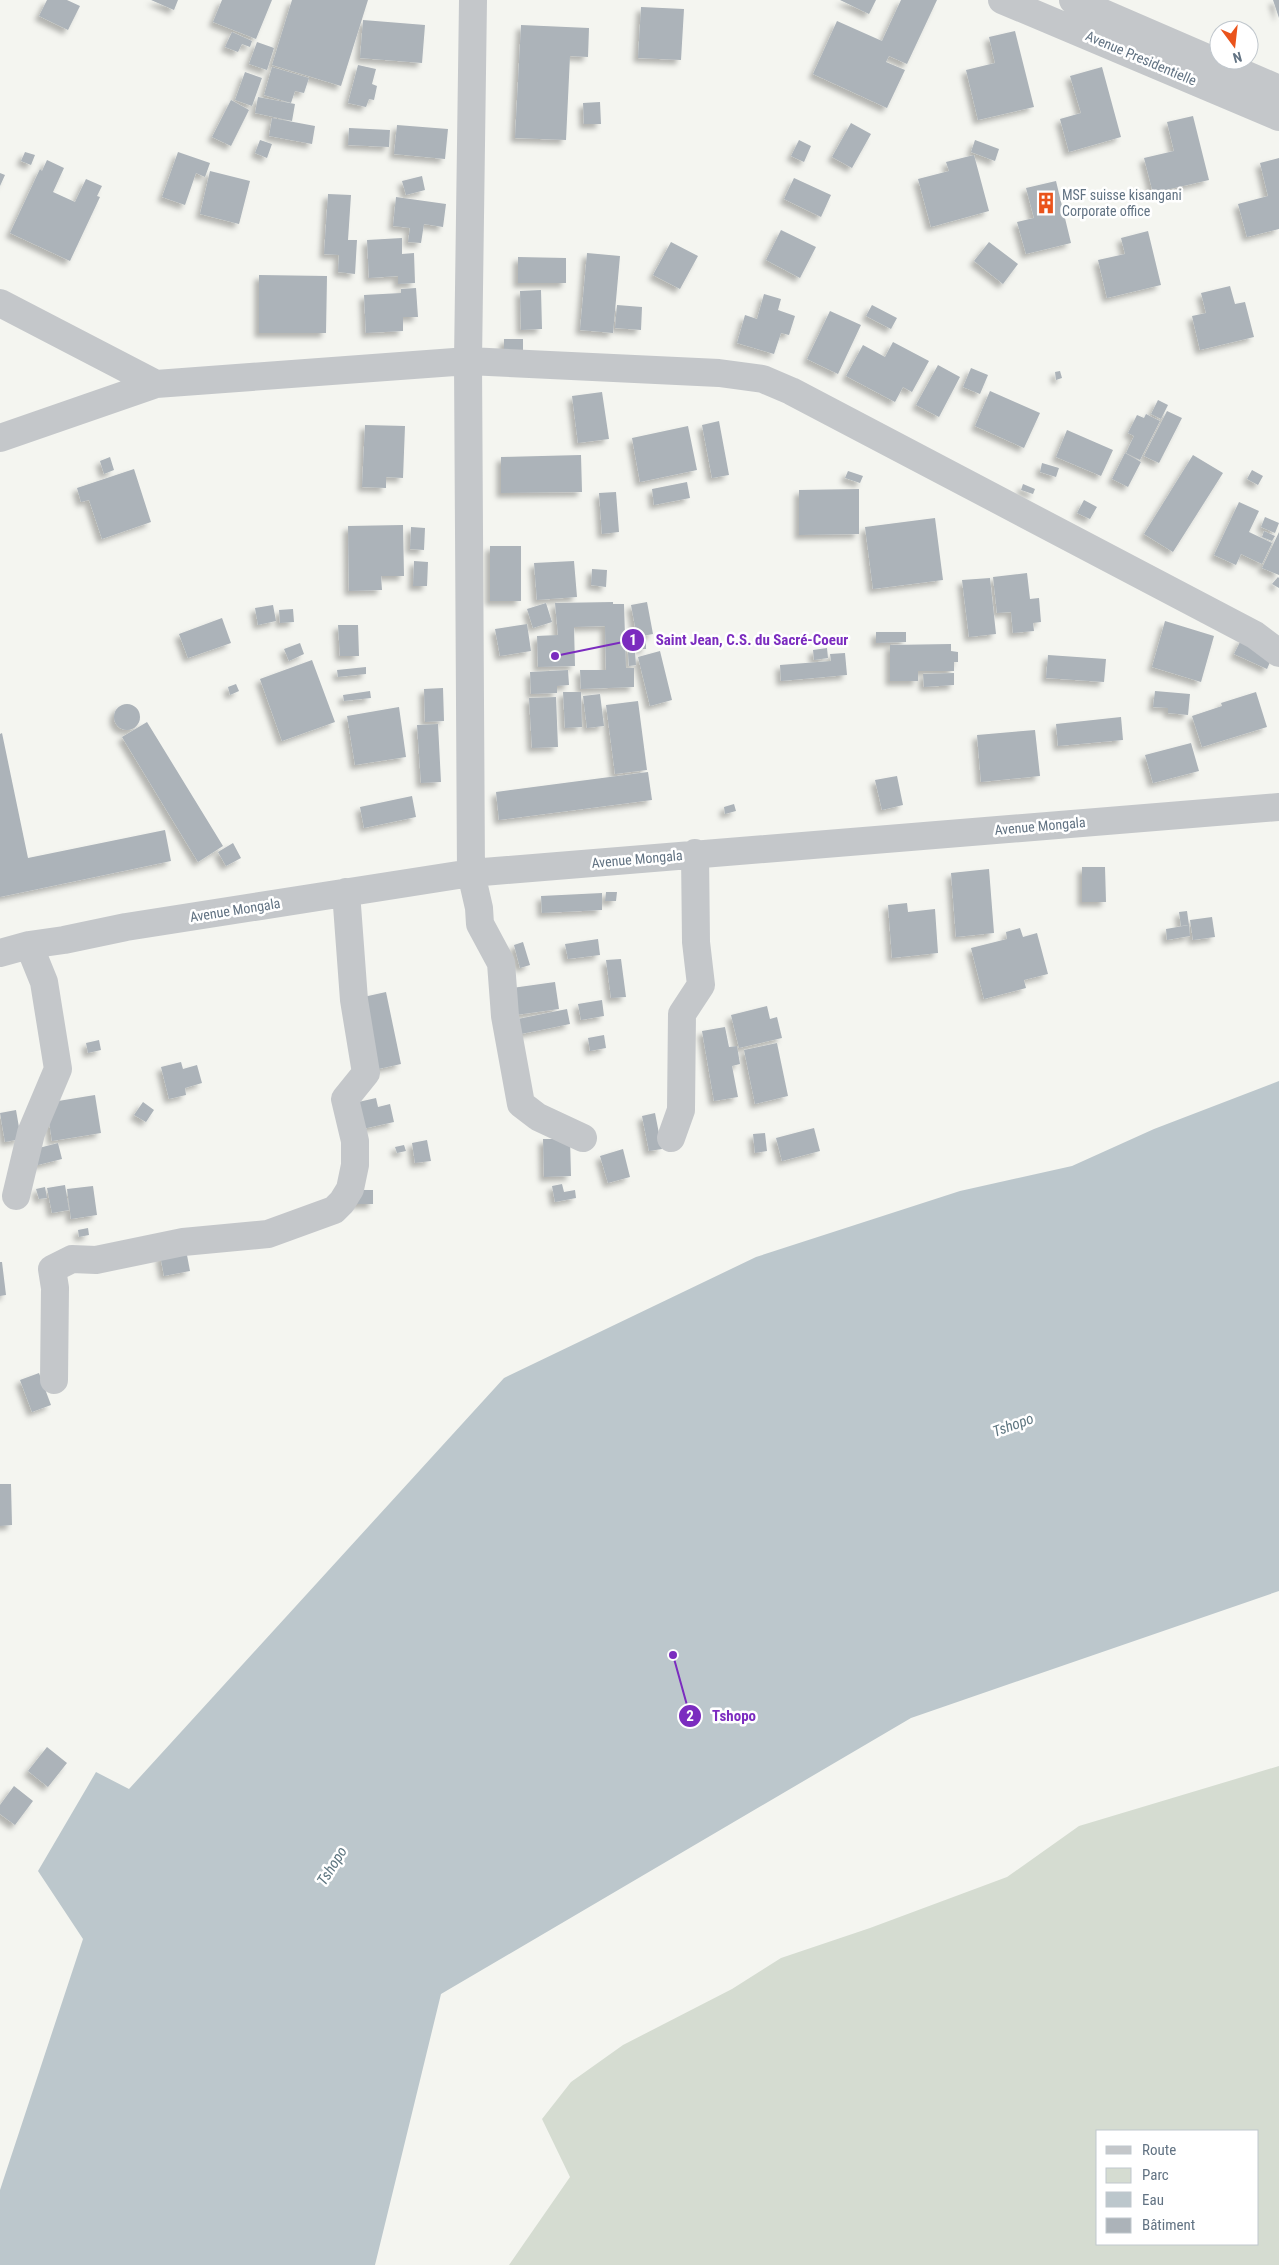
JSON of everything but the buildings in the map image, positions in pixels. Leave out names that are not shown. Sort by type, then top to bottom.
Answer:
[{"type":"street","points":[[473,0],[468,361],[471,873],[479,908],[480,924],[500,963],[505,1016],[521,1104],[538,1117],[583,1138]]},
{"type":"street","name":"Avenue Presidentielle","points":[[1002,0],[1279,117]]},
{"type":"street","name":"Avenue Presidentielle","points":[[1072,0],[1279,89]]},
{"type":"street","points":[[0,303],[156,384]]},
{"type":"street","points":[[0,438],[156,384],[468,361],[719,373],[763,379],[792,391],[1255,634],[1279,653]]},
{"type":"street","name":"Avenue Mongala","points":[[0,953],[28,945],[471,873],[1279,808]]},
{"type":"street","points":[[671,1138],[681,1110],[682,1014],[701,985],[696,942],[695,854]]},
{"type":"street","points":[[54,1380],[54,1288],[52,1269],[72,1260],[96,1260],[183,1242],[268,1234],[334,1210],[342,1202],[350,1189],[355,1165],[355,1141],[345,1099],[366,1073],[354,1000],[346,892]]},
{"type":"street","points":[[16,1196],[31,1133],[58,1069],[44,982],[28,945]]},
{"type":"green space","points":[[1279,1766],[1279,2265],[509,2265],[570,2177],[542,2119],[571,2082],[623,2045],[732,1989],[781,1958],[870,1928],[1007,1877],[1079,1826]]},
{"type":"water","name":"Tshopo","points":[[1279,1081],[1279,1591],[911,1718],[441,1994],[375,2265],[0,2265],[0,2190],[83,1939],[38,1871],[96,1772],[129,1789],[504,1378],[756,1257],[960,1191],[1072,1166],[1154,1129]]},
{"type":"place","name":"MSF suisse kisangani Corporate office","points":[[1046,203]]},
{"type":"place","name":"Saint Jean, C.S. du Sacré-Coeur","points":[[555,656]]},
{"type":"place","name":"Tshopo","points":[[673,1655]]}]
